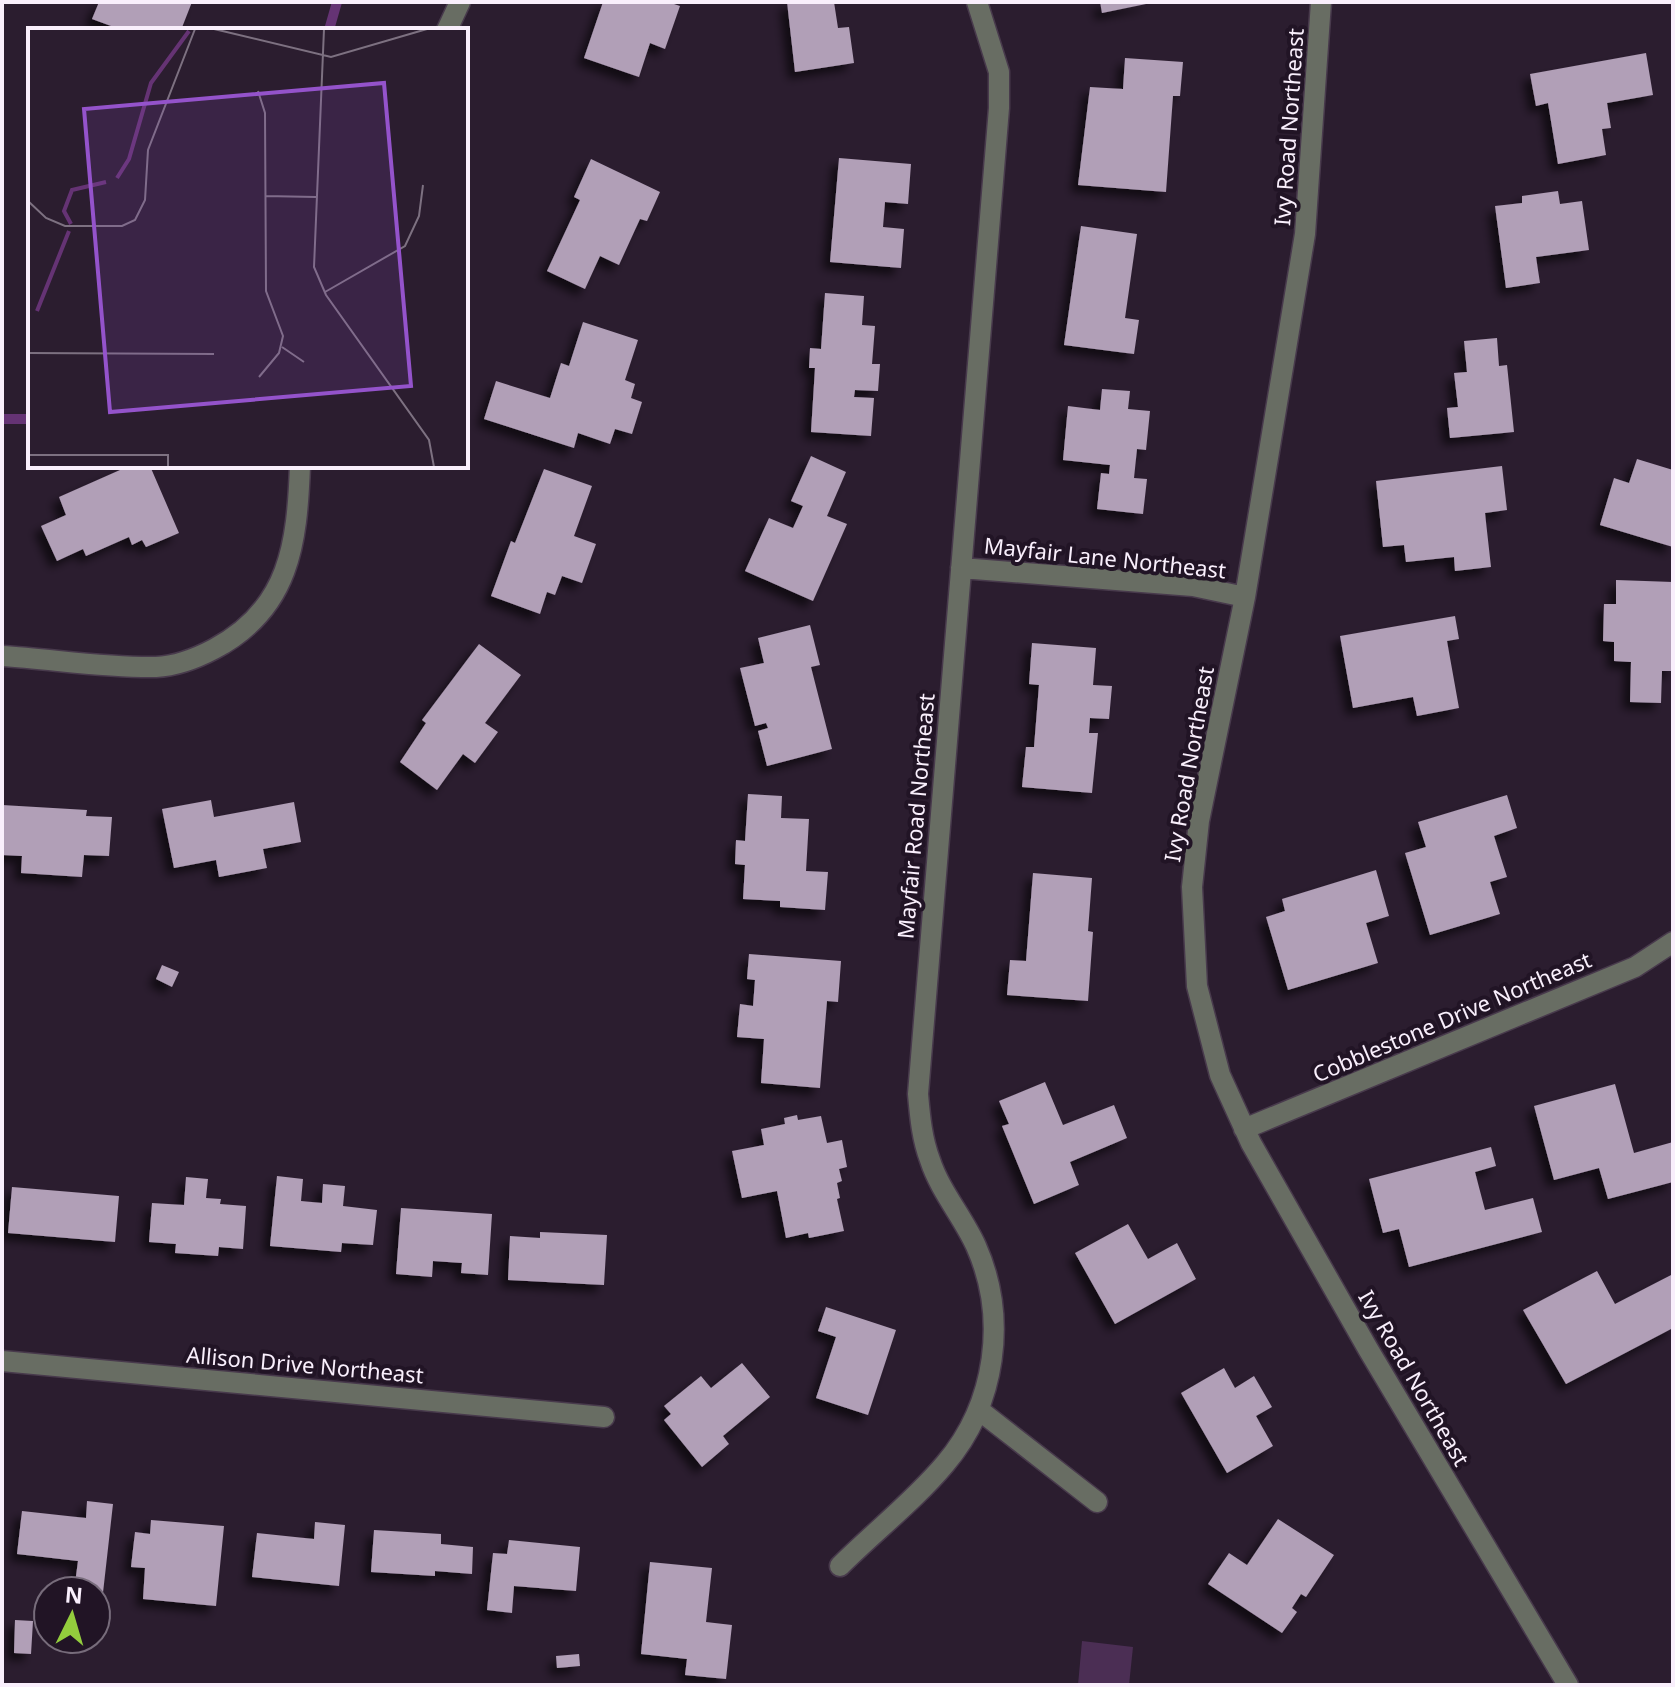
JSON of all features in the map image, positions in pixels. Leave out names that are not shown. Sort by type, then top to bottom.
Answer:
[{"type":"street","points":[[448,28],[460,2]]},
{"type":"street","name":"Mayfair Road Northeast","points":[[840,1566],[944,1465],[979,1410],[995,1351],[991,1293],[976,1248],[931,1163],[922,1131],[918,1094],[999,108],[999,72],[977,2]]},
{"type":"street","name":"Ivy Road Northeast","points":[[1321,2],[1305,234],[1245,597],[1199,821],[1192,887],[1197,986],[1220,1075],[1244,1129],[1368,1349],[1568,1685]]},
{"type":"street","points":[[2,656],[158,667],[197,658],[233,639],[262,612],[284,578],[297,532],[300,468]]},
{"type":"street","name":"Mayfair Lane Northeast","points":[[961,568],[1193,586],[1245,597]]},
{"type":"street","name":"Cobblestone Drive Northeast","points":[[1244,1129],[1635,967],[1673,942]]},
{"type":"street","name":"Allison Drive Northeast","points":[[2,1361],[604,1417]]},
{"type":"street","points":[[979,1410],[1097,1502]]},
{"type":"shaded area","points":[[1082,1641],[1133,1647],[1129,1685],[1078,1685]]},
{"type":"building","points":[[99,2],[192,2],[182,28],[117,28],[92,19]]},
{"type":"building","points":[[603,2],[668,2],[680,6],[665,49],[650,43],[639,77],[584,58]]},
{"type":"building","points":[[787,2],[834,2],[838,28],[849,27],[854,63],[795,72]]},
{"type":"building","points":[[1100,2],[1151,2],[1151,3],[1102,13]]},
{"type":"building","points":[[1646,53],[1653,95],[1607,103],[1611,128],[1602,129],[1606,155],[1558,164],[1548,103],[1536,106],[1530,74]]},
{"type":"building","points":[[1125,58],[1183,62],[1180,96],[1173,96],[1166,192],[1078,185],[1090,87],[1123,89]]},
{"type":"building","points":[[839,158],[911,164],[908,204],[885,202],[883,227],[904,229],[901,268],[830,262]]},
{"type":"building","points":[[591,159],[660,192],[647,221],[640,219],[619,265],[600,256],[585,289],[547,271],[580,200],[574,197]]},
{"type":"building","points":[[1558,191],[1560,204],[1582,201],[1589,250],[1536,257],[1540,283],[1506,288],[1495,206],[1522,203],[1522,196]]},
{"type":"building","points":[[1081,226],[1137,234],[1125,318],[1139,320],[1134,354],[1064,345]]},
{"type":"building","points":[[825,293],[864,296],[862,325],[875,326],[872,364],[880,364],[878,391],[855,390],[854,397],[874,398],[871,436],[811,432],[815,368],[809,368],[810,348],[821,349]]},
{"type":"building","points":[[583,322],[638,340],[625,380],[635,384],[631,398],[642,402],[632,434],[615,429],[610,444],[578,433],[574,448],[484,419],[496,381],[550,398],[561,363],[569,366]]},
{"type":"building","points":[[1497,338],[1499,366],[1507,365],[1514,432],[1450,438],[1447,408],[1458,407],[1454,373],[1467,372],[1464,341]]},
{"type":"building","points":[[1102,389],[1130,391],[1128,409],[1150,411],[1146,450],[1137,449],[1134,478],[1147,479],[1143,514],[1097,509],[1101,473],[1109,474],[1110,465],[1063,460],[1068,406],[1100,410]]},
{"type":"building","points":[[811,456],[846,472],[827,516],[847,524],[813,601],[745,571],[769,518],[793,528],[803,506],[791,501]]},
{"type":"building","points":[[1637,459],[1673,470],[1673,547],[1600,525],[1614,478],[1629,483]]},
{"type":"building","points":[[1502,466],[1507,510],[1485,513],[1491,567],[1455,571],[1454,557],[1406,562],[1404,545],[1383,547],[1376,481]]},
{"type":"building","points":[[124,468],[151,468],[179,533],[146,547],[142,540],[132,545],[129,537],[86,556],[83,549],[57,561],[41,526],[66,515],[59,497]]},
{"type":"building","points":[[544,469],[592,486],[574,536],[596,544],[582,583],[562,576],[555,595],[547,592],[540,614],[491,596],[511,541],[515,543]]},
{"type":"building","points":[[1616,580],[1673,582],[1673,671],[1662,671],[1661,703],[1630,702],[1631,662],[1614,661],[1614,642],[1603,641],[1604,604],[1616,604]]},
{"type":"building","points":[[1455,616],[1459,639],[1447,641],[1459,708],[1417,716],[1413,697],[1353,708],[1340,636]]},
{"type":"building","points":[[810,625],[820,665],[811,667],[832,749],[767,766],[758,731],[768,728],[766,723],[755,726],[740,668],[764,663],[758,638]]},
{"type":"building","points":[[1032,643],[1096,648],[1093,685],[1112,686],[1109,719],[1090,718],[1089,733],[1098,733],[1092,793],[1022,787],[1026,747],[1034,747],[1039,685],[1029,684]]},
{"type":"building","points":[[479,644],[521,675],[485,723],[498,732],[475,763],[463,754],[437,790],[400,762],[426,723],[422,720]]},
{"type":"building","points":[[748,794],[782,796],[781,818],[809,819],[806,871],[828,872],[825,910],[780,907],[780,901],[743,899],[745,865],[735,864],[736,840],[745,841]]},
{"type":"building","points":[[1507,795],[1517,828],[1494,836],[1507,877],[1490,882],[1500,914],[1430,935],[1405,853],[1426,847],[1418,822]]},
{"type":"building","points":[[211,800],[214,817],[294,802],[301,842],[263,849],[267,868],[219,877],[216,860],[174,868],[162,809]]},
{"type":"building","points":[[2,805],[87,810],[86,816],[112,817],[109,856],[84,855],[82,877],[21,873],[22,856],[2,855]]},
{"type":"building","points":[[1376,870],[1389,916],[1366,923],[1378,963],[1288,990],[1266,917],[1285,911],[1282,899]]},
{"type":"building","points":[[1033,873],[1092,878],[1088,931],[1093,932],[1088,1001],[1007,995],[1010,960],[1026,961]]},
{"type":"building","points":[[749,954],[841,961],[838,1002],[827,1001],[820,1088],[761,1083],[764,1039],[737,1037],[740,1004],[753,1006],[755,980],[747,979]]},
{"type":"building","points":[[162,965],[179,972],[172,987],[156,979]]},
{"type":"building","points":[[1045,1082],[1063,1125],[1114,1105],[1127,1138],[1070,1162],[1079,1185],[1034,1204],[1002,1126],[1009,1124],[999,1101]]},
{"type":"building","points":[[1615,1084],[1634,1153],[1673,1142],[1673,1182],[1608,1199],[1599,1168],[1554,1180],[1534,1106]]},
{"type":"building","points":[[797,1115],[798,1120],[821,1116],[827,1143],[842,1140],[847,1167],[839,1169],[842,1181],[837,1183],[840,1198],[837,1199],[844,1231],[809,1238],[808,1233],[786,1238],[777,1191],[742,1198],[732,1151],[764,1145],[761,1129],[785,1124],[784,1118]]},
{"type":"building","points":[[1491,1147],[1496,1166],[1475,1172],[1485,1210],[1533,1198],[1542,1232],[1409,1267],[1399,1229],[1383,1233],[1369,1179]]},
{"type":"building","points":[[277,1176],[303,1179],[301,1201],[322,1203],[323,1184],[345,1186],[343,1206],[377,1210],[373,1245],[342,1243],[341,1252],[270,1246]]},
{"type":"building","points":[[186,1177],[208,1179],[206,1198],[221,1199],[220,1204],[246,1206],[243,1249],[219,1247],[218,1256],[175,1253],[176,1244],[149,1242],[152,1203],[184,1205]]},
{"type":"building","points":[[12,1187],[119,1196],[115,1242],[8,1233]]},
{"type":"building","points":[[401,1208],[492,1214],[488,1275],[461,1273],[462,1263],[433,1261],[432,1277],[396,1274]]},
{"type":"building","points":[[1128,1224],[1148,1259],[1177,1243],[1196,1279],[1115,1324],[1075,1253]]},
{"type":"building","points":[[540,1232],[607,1235],[604,1285],[508,1280],[510,1236],[540,1238]]},
{"type":"building","points":[[1597,1271],[1615,1304],[1673,1274],[1673,1328],[1566,1384],[1523,1310]]},
{"type":"building","points":[[826,1307],[896,1330],[868,1415],[816,1398],[836,1337],[818,1331]]},
{"type":"building","points":[[742,1363],[770,1397],[723,1436],[729,1444],[702,1467],[664,1420],[671,1414],[664,1406],[701,1376],[711,1388]]},
{"type":"building","points":[[1224,1368],[1235,1388],[1254,1376],[1272,1407],[1256,1416],[1273,1446],[1227,1473],[1181,1393]]},
{"type":"building","points":[[87,1501],[113,1504],[105,1575],[76,1575],[78,1561],[17,1554],[22,1511],[86,1518]]},
{"type":"building","points":[[1278,1519],[1334,1555],[1306,1597],[1301,1594],[1292,1608],[1297,1612],[1282,1633],[1208,1584],[1229,1553],[1247,1565]]},
{"type":"building","points":[[151,1520],[224,1526],[216,1606],[143,1599],[145,1568],[131,1567],[135,1532],[150,1534]]},
{"type":"building","points":[[315,1522],[345,1525],[339,1586],[252,1577],[257,1533],[314,1539]]},
{"type":"building","points":[[374,1530],[441,1534],[441,1544],[473,1547],[472,1574],[435,1571],[435,1576],[371,1572]]},
{"type":"building","points":[[509,1540],[580,1547],[576,1591],[514,1586],[512,1613],[487,1610],[493,1553],[507,1554]]},
{"type":"building","points":[[650,1562],[712,1568],[706,1622],[732,1625],[726,1679],[685,1675],[687,1659],[641,1654]]},
{"type":"building","points":[[15,1620],[32,1621],[31,1654],[14,1653]]},
{"type":"building","points":[[579,1654],[580,1666],[557,1668],[556,1656]]},
{"type":"waterway","points":[[330,28],[337,2]]},
{"type":"waterway","points":[[2,419],[28,419]]}]
